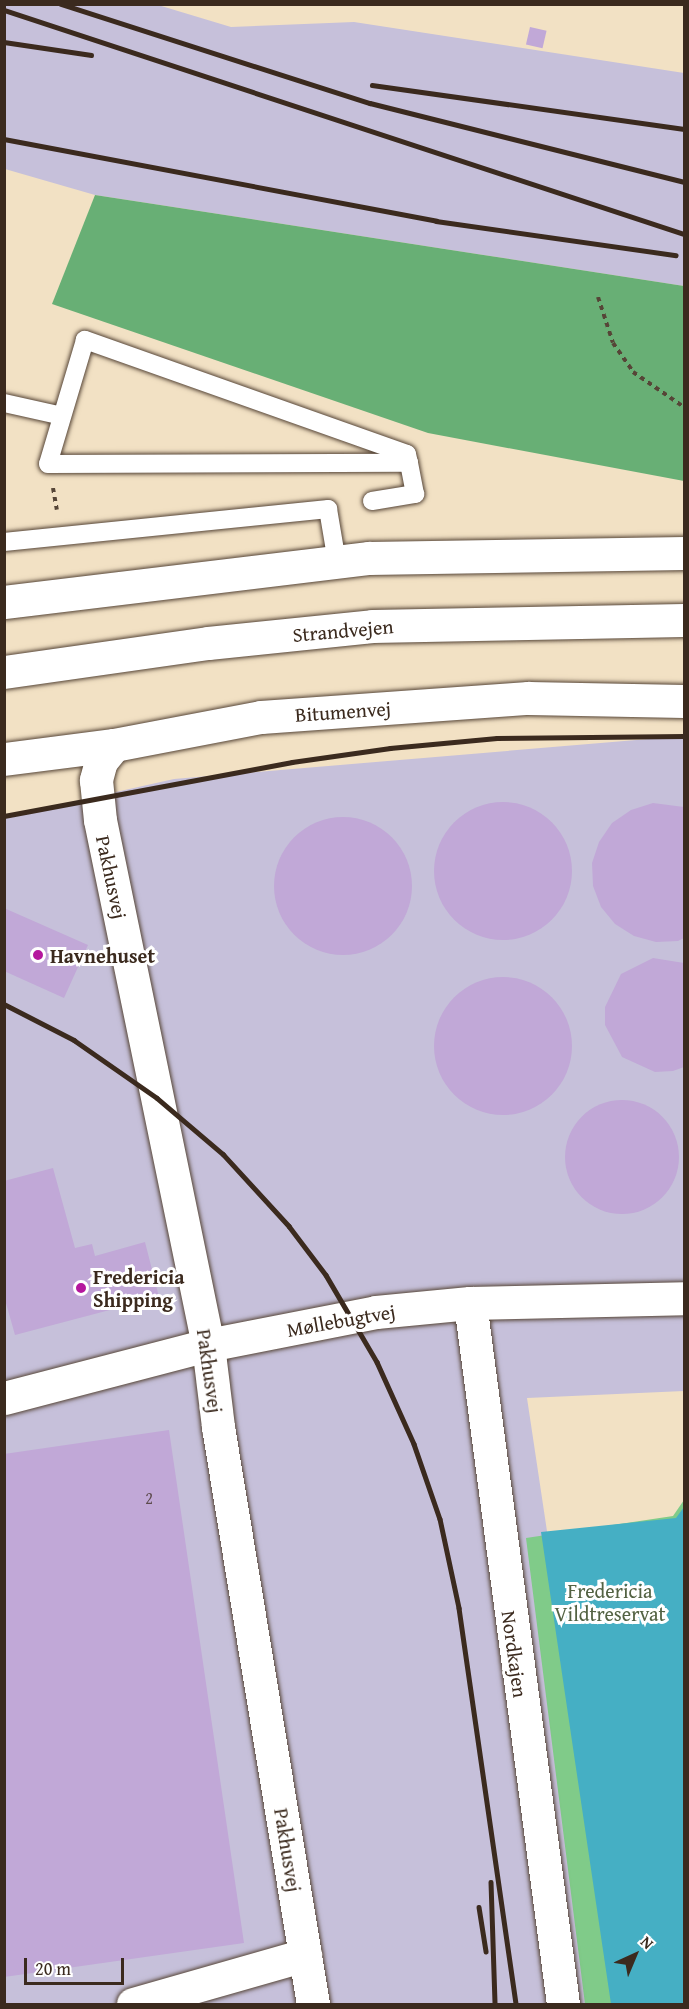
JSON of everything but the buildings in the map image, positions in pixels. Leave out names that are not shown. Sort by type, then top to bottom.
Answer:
[{"type":"street","points":[[4,602],[337,562],[684,553]]},
{"type":"street","name":"Strandvejen","points":[[4,672],[208,643],[372,626],[684,621]]},
{"type":"street","name":"Bitumenvej","points":[[4,759],[114,745],[272,716],[528,698],[684,701]]},
{"type":"street","name":"Pakhusvej","points":[[114,745],[101,761],[96,780],[100,820],[208,1345],[218,1427],[312,2004]]},
{"type":"street","name":"Møllebugtvej","points":[[4,1398],[208,1345],[376,1312],[470,1303],[684,1298]]},
{"type":"street","name":"Nordkajen","points":[[470,1303],[563,2004]]},
{"type":"street","points":[[133,2004],[305,1955]]},
{"type":"lane","points":[[372,501],[415,494],[409,463],[407,454],[85,340],[48,464],[409,463]]},
{"type":"lane","points":[[4,403],[62,416]]},
{"type":"lane","points":[[4,542],[328,509],[337,562]]},
{"type":"path","points":[[598,297],[613,343],[633,372],[684,406]]},
{"type":"path","points":[[48,464],[57,505],[52,537]]},
{"type":"shaded area","points":[[4,5],[158,5],[231,27],[354,22],[684,73],[684,286],[95,195],[5,169]]},
{"type":"shaded area","points":[[684,736],[684,1391],[527,1398],[618,2004],[5,2004],[4,817],[174,779]]},
{"type":"green space","points":[[95,195],[684,286],[684,481],[428,433],[52,304]]},
{"type":"green space","name":"Fredericia Vildtreservat","points":[[684,1500],[684,2004],[585,2004],[526,1538],[673,1516]]},
{"type":"water","name":"Fredericia Vildtreservat","points":[[684,1507],[684,2004],[611,2004],[541,1532],[676,1518]]},
{"type":"railway","points":[[61,4],[370,103],[684,182]]},
{"type":"railway","points":[[4,10],[684,234]]},
{"type":"railway","points":[[4,42],[91,55]]},
{"type":"railway","points":[[372,85],[684,129]]},
{"type":"railway","points":[[4,139],[436,221],[676,255]]},
{"type":"railway","points":[[4,816],[292,762],[390,748],[497,738],[684,736]]},
{"type":"railway","points":[[4,1004],[74,1040],[157,1098],[223,1154],[289,1226],[326,1275],[377,1362],[414,1444],[440,1519],[459,1608],[516,2004]]},
{"type":"railway","points":[[491,1882],[495,2004]]},
{"type":"railway","points":[[479,1907],[486,1951]]},
{"type":"place","name":"Havnehuset","points":[[38,955]]},
{"type":"place","name":"Fredericia Shipping","points":[[81,1288]]}]
